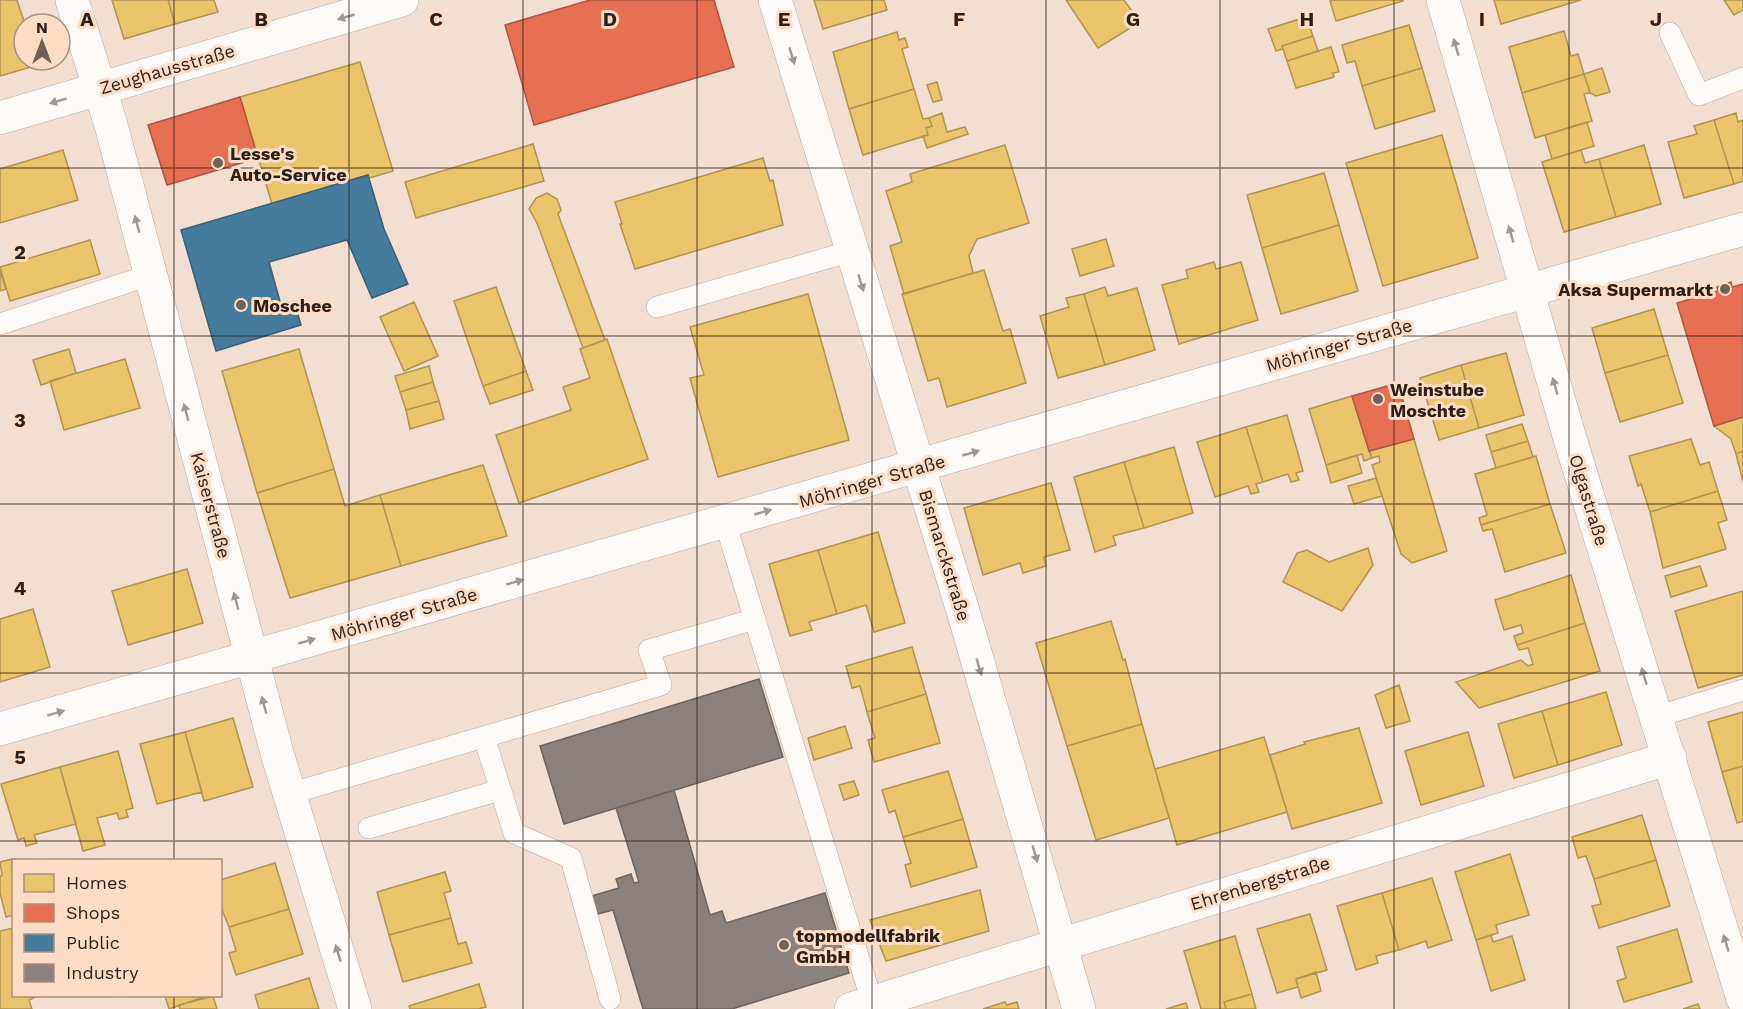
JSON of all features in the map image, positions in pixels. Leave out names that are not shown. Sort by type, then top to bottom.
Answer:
[{"type":"street","name":"Kaiserstraße","points":[[72,0],[100,89],[251,657],[355,1009]]},
{"type":"street","name":"Zeughausstraße","points":[[0,118],[402,0]]},
{"type":"street","name":"Bismarckstraße","points":[[775,0],[918,468],[1079,1009]]},
{"type":"street","name":"Olgastraße","points":[[1443,0],[1571,442],[1743,999]]},
{"type":"street","name":"Möhringer Straße","points":[[0,729],[1743,230]]},
{"type":"street","name":"Ehrenbergstraße","points":[[862,1006],[1670,758]]},
{"type":"lane","points":[[1670,33],[1699,95],[1743,78]]},
{"type":"lane","points":[[657,307],[852,251]]},
{"type":"lane","points":[[0,324],[150,276]]},
{"type":"lane","points":[[725,522],[755,619],[862,1006]]},
{"type":"lane","points":[[290,794],[661,684],[649,650],[755,619]]},
{"type":"lane","points":[[1656,717],[1743,690]]},
{"type":"lane","points":[[484,737],[514,833],[571,858],[610,999]]},
{"type":"lane","points":[[369,828],[500,790]]},
{"type":"building: Homes","points":[[0,0],[17,0],[21,12],[12,12],[12,72],[14,72],[0,76]]},
{"type":"building: Homes","points":[[112,0],[168,0],[175,24],[124,39]]},
{"type":"building: Homes","points":[[168,0],[214,0],[218,12],[175,24]]},
{"type":"building: Homes","points":[[814,0],[884,0],[887,10],[823,29]]},
{"type":"building: Homes","points":[[1066,0],[1124,0],[1140,22],[1098,48]]},
{"type":"building: Homes","points":[[1494,0],[1581,0],[1501,24]]},
{"type":"building: Homes","points":[[1724,0],[1743,0],[1743,10],[1734,15]]},
{"type":"building: Homes","points":[[1330,1],[1403,1],[1336,21]]},
{"type":"building: Homes","points":[[1306,17],[1313,36],[1282,46],[1283,49],[1276,51],[1268,29]]},
{"type":"building: Homes","points":[[1409,25],[1422,68],[1362,86],[1355,61],[1347,63],[1342,45]]},
{"type":"building: Homes","points":[[1564,31],[1571,56],[1578,54],[1584,74],[1522,93],[1509,47]]},
{"type":"building: Homes","points":[[897,32],[899,40],[905,38],[908,47],[902,49],[914,89],[849,109],[833,52]]},
{"type":"building: Homes","points":[[1313,36],[1318,51],[1287,61],[1282,46]]},
{"type":"building: Homes","points":[[1331,47],[1339,72],[1333,73],[1334,77],[1296,88],[1287,61]]},
{"type":"building: Homes","points":[[360,62],[393,171],[369,178],[368,175],[272,204],[240,97]]},
{"type":"building: Homes","points":[[1422,68],[1435,111],[1375,129],[1362,86]]},
{"type":"building: Homes","points":[[1602,68],[1610,92],[1596,96],[1590,93],[1584,74]]},
{"type":"building: Homes","points":[[1584,74],[1590,93],[1584,94],[1592,121],[1535,138],[1522,93]]},
{"type":"building: Homes","points":[[937,82],[942,100],[933,102],[927,85]]},
{"type":"building: Homes","points":[[914,89],[923,119],[929,118],[932,126],[926,128],[928,135],[863,155],[849,109]]},
{"type":"building: Homes","points":[[942,113],[947,132],[965,127],[968,134],[927,148],[923,136],[928,135],[926,128],[932,126],[929,118]]},
{"type":"building: Homes","points":[[1736,113],[1738,122],[1743,120],[1743,181],[1734,184],[1714,120]]},
{"type":"building: Homes","points":[[1714,120],[1734,184],[1684,198],[1668,142],[1697,134],[1694,126]]},
{"type":"building: Homes","points":[[1587,122],[1594,146],[1552,159],[1545,135]]},
{"type":"building: Homes","points":[[1442,135],[1478,258],[1383,286],[1346,163]]},
{"type":"building: Homes","points":[[533,144],[544,181],[416,218],[405,182]]},
{"type":"building: Homes","points":[[1005,145],[1029,223],[977,239],[969,256],[973,273],[904,294],[890,246],[902,242],[886,191],[912,182],[910,174]]},
{"type":"building: Homes","points":[[1644,145],[1661,204],[1616,217],[1599,159]]},
{"type":"building: Homes","points":[[63,150],[78,200],[0,223],[0,169]]},
{"type":"building: Homes","points":[[1581,150],[1585,163],[1599,159],[1616,217],[1564,232],[1542,162]]},
{"type":"building: Homes","points":[[763,158],[770,181],[773,180],[783,225],[635,269],[615,202]]},
{"type":"building: Homes","points":[[1324,173],[1339,225],[1262,248],[1247,195]]},
{"type":"building: Homes","points":[[547,193],[557,199],[561,210],[558,214],[605,340],[583,348],[537,223],[529,209],[536,198]]},
{"type":"building: Homes","points":[[1339,225],[1358,291],[1281,314],[1262,248]]},
{"type":"building: Homes","points":[[1106,239],[1114,266],[1080,276],[1072,249]]},
{"type":"building: Homes","points":[[90,240],[100,274],[10,301],[0,267]]},
{"type":"building: Homes","points":[[1214,262],[1216,269],[1241,262],[1258,320],[1179,344],[1162,285],[1188,278],[1186,270]]},
{"type":"building: Homes","points":[[984,270],[1003,331],[1010,329],[1026,383],[947,407],[939,378],[928,381],[902,294]]},
{"type":"building: Homes","points":[[0,271],[6,289],[0,291]]},
{"type":"building: Homes","points":[[496,287],[526,371],[483,386],[454,301]]},
{"type":"building: Homes","points":[[1105,287],[1108,296],[1137,288],[1155,350],[1105,365],[1084,294]]},
{"type":"building: Homes","points":[[808,294],[849,440],[718,477],[690,378],[704,375],[690,327]]},
{"type":"building: Homes","points":[[1084,294],[1105,365],[1058,378],[1040,316],[1069,307],[1066,298]]},
{"type":"building: Homes","points":[[414,302],[438,356],[404,371],[380,317]]},
{"type":"building: Homes","points":[[1654,309],[1668,355],[1605,373],[1592,328]]},
{"type":"building: Homes","points":[[607,339],[648,459],[519,503],[496,435],[571,410],[563,387],[590,378],[580,349]]},
{"type":"building: Homes","points":[[69,349],[76,373],[41,385],[33,360]]},
{"type":"building: Homes","points":[[299,349],[334,469],[257,493],[222,371]]},
{"type":"building: Homes","points":[[1506,353],[1524,415],[1479,428],[1461,365]]},
{"type":"building: Homes","points":[[1668,355],[1683,403],[1620,422],[1605,373]]},
{"type":"building: Homes","points":[[125,359],[140,408],[64,430],[50,381]]},
{"type":"building: Homes","points":[[1461,365],[1479,428],[1439,440],[1420,378]]},
{"type":"building: Homes","points":[[429,366],[433,382],[400,392],[395,376]]},
{"type":"building: Homes","points":[[526,371],[533,390],[490,404],[483,386]]},
{"type":"building: Homes","points":[[433,382],[439,401],[406,410],[400,392]]},
{"type":"building: Homes","points":[[1352,396],[1372,458],[1364,461],[1362,454],[1326,465],[1309,409]]},
{"type":"building: Homes","points":[[439,401],[444,419],[410,429],[406,410]]},
{"type":"building: Homes","points":[[1287,415],[1303,471],[1296,473],[1299,480],[1291,482],[1288,474],[1263,482],[1246,427]]},
{"type":"building: Homes","points":[[1743,417],[1743,451],[1736,454],[1731,439],[1714,426]]},
{"type":"building: Homes","points":[[1522,424],[1528,441],[1491,452],[1486,435]]},
{"type":"building: Homes","points":[[1246,427],[1263,482],[1256,484],[1259,492],[1251,494],[1248,486],[1215,497],[1197,442]]},
{"type":"building: Homes","points":[[1414,439],[1447,551],[1412,563],[1401,554],[1372,465],[1380,462],[1379,456],[1372,458],[1369,451]]},
{"type":"building: Homes","points":[[1691,439],[1700,465],[1709,462],[1718,491],[1650,512],[1641,484],[1638,486],[1629,456]]},
{"type":"building: Homes","points":[[1528,441],[1533,457],[1496,468],[1491,452]]},
{"type":"building: Homes","points":[[1174,447],[1193,513],[1144,528],[1124,462]]},
{"type":"building: Homes","points":[[1743,451],[1743,482],[1736,454]]},
{"type":"building: Homes","points":[[1357,455],[1362,473],[1331,483],[1326,465]]},
{"type":"building: Homes","points":[[1536,456],[1550,504],[1481,525],[1479,518],[1487,515],[1475,474]]},
{"type":"building: Homes","points":[[1124,462],[1144,528],[1113,536],[1116,545],[1095,552],[1074,477]]},
{"type":"building: Homes","points":[[483,465],[507,536],[401,566],[380,495]]},
{"type":"building: Homes","points":[[334,469],[345,506],[380,495],[401,566],[290,598],[257,493]]},
{"type":"building: Homes","points":[[1376,478],[1382,496],[1354,504],[1348,486]]},
{"type":"building: Homes","points":[[1051,483],[1070,550],[1044,557],[1046,566],[1023,573],[1020,563],[983,575],[964,508]]},
{"type":"building: Homes","points":[[1718,491],[1727,520],[1718,523],[1726,549],[1663,568],[1650,512]]},
{"type":"building: Homes","points":[[1550,504],[1566,553],[1505,572],[1492,529],[1483,531],[1481,525]]},
{"type":"building: Homes","points":[[878,532],[905,623],[874,632],[866,605],[837,614],[818,550]]},
{"type":"building: Homes","points":[[1368,548],[1373,565],[1342,611],[1283,582],[1297,553],[1307,550],[1329,562]]},
{"type":"building: Homes","points":[[818,550],[837,614],[809,622],[812,630],[790,636],[769,564]]},
{"type":"building: Homes","points":[[1700,566],[1707,586],[1671,597],[1665,576]]},
{"type":"building: Homes","points":[[187,569],[203,623],[128,645],[112,591]]},
{"type":"building: Homes","points":[[1571,575],[1585,623],[1517,645],[1514,636],[1523,633],[1521,625],[1504,630],[1495,600]]},
{"type":"building: Homes","points":[[1743,591],[1743,675],[1698,688],[1675,611]]},
{"type":"building: Homes","points":[[33,609],[50,667],[0,682],[0,619]]},
{"type":"building: Homes","points":[[1111,621],[1123,660],[1125,659],[1142,724],[1067,746],[1036,643]]},
{"type":"building: Homes","points":[[1585,623],[1600,671],[1479,708],[1456,682],[1521,660],[1528,666],[1533,664],[1528,648],[1519,650],[1517,645]]},
{"type":"building: Homes","points":[[912,647],[926,694],[867,712],[860,686],[852,688],[846,666]]},
{"type":"building: Homes","points":[[1399,685],[1410,721],[1386,728],[1375,695]]},
{"type":"building: Homes","points":[[1606,692],[1622,745],[1558,765],[1542,711]]},
{"type":"building: Homes","points":[[926,694],[940,743],[874,762],[868,740],[875,738],[867,712]]},
{"type":"building: Homes","points":[[1542,711],[1558,765],[1514,778],[1498,724]]},
{"type":"building: Homes","points":[[1743,712],[1743,766],[1722,772],[1708,722]]},
{"type":"building: Homes","points":[[233,718],[253,787],[204,801],[185,732]]},
{"type":"building: Homes","points":[[1142,724],[1169,818],[1096,840],[1067,746]]},
{"type":"building: Homes","points":[[845,726],[852,748],[814,760],[808,738]]},
{"type":"building: Homes","points":[[1359,728],[1382,803],[1292,829],[1270,755],[1305,744],[1304,742]]},
{"type":"building: Homes","points":[[185,732],[202,792],[157,804],[140,744]]},
{"type":"building: Homes","points":[[1468,732],[1484,786],[1421,805],[1405,751]]},
{"type":"building: Homes","points":[[1264,737],[1287,812],[1177,845],[1155,769]]},
{"type":"building: Homes","points":[[118,751],[133,808],[126,810],[128,817],[119,819],[117,813],[97,818],[105,845],[83,851],[60,767]]},
{"type":"building: Homes","points":[[1743,766],[1743,821],[1737,823],[1722,772]]},
{"type":"building: Homes","points":[[60,767],[76,824],[34,835],[37,843],[26,846],[24,838],[18,840],[1,784]]},
{"type":"building: Homes","points":[[948,771],[963,819],[903,837],[895,810],[889,813],[882,790]]},
{"type":"building: Homes","points":[[854,781],[859,795],[844,800],[839,785]]},
{"type":"building: Homes","points":[[1642,815],[1656,860],[1594,879],[1586,856],[1578,858],[1572,837]]},
{"type":"building: Homes","points":[[963,819],[977,867],[911,887],[905,865],[911,863],[903,837]]},
{"type":"building: Homes","points":[[1510,854],[1529,915],[1496,925],[1498,933],[1476,940],[1455,872]]},
{"type":"building: Homes","points":[[12,859],[12,916],[6,917],[0,893],[0,876],[2,875],[0,862]]},
{"type":"building: Homes","points":[[1656,860],[1670,906],[1599,928],[1592,906],[1601,904],[1594,879]]},
{"type":"building: Homes","points":[[275,863],[289,909],[229,927],[222,910],[222,879]]},
{"type":"building: Homes","points":[[445,872],[451,891],[444,893],[451,918],[389,935],[377,892]]},
{"type":"building: Homes","points":[[1432,878],[1452,940],[1428,948],[1426,941],[1399,950],[1382,893]]},
{"type":"building: Homes","points":[[980,890],[989,931],[886,961],[870,920]]},
{"type":"building: Homes","points":[[1382,893],[1399,950],[1376,956],[1378,963],[1356,970],[1337,906]]},
{"type":"building: Homes","points":[[289,909],[303,954],[236,975],[229,953],[236,951],[229,927]]},
{"type":"building: Homes","points":[[1310,914],[1327,970],[1296,979],[1298,987],[1277,993],[1257,929]]},
{"type":"building: Homes","points":[[451,918],[458,944],[466,942],[472,963],[403,982],[389,935]]},
{"type":"building: Homes","points":[[12,928],[12,997],[35,997],[29,1000],[32,1009],[0,1009],[0,931]]},
{"type":"building: Homes","points":[[1677,929],[1692,982],[1624,1002],[1617,981],[1626,978],[1617,947]]},
{"type":"building: Homes","points":[[1491,935],[1493,942],[1512,936],[1525,980],[1491,991],[1476,940]]},
{"type":"building: Homes","points":[[1235,936],[1252,994],[1224,1002],[1226,1009],[1201,1009],[1184,951]]},
{"type":"building: Homes","points":[[1316,972],[1321,991],[1301,998],[1296,979]]},
{"type":"building: Homes","points":[[309,978],[319,1009],[259,1009],[255,995]]},
{"type":"building: Homes","points":[[479,984],[486,1007],[410,1009],[409,1006]]},
{"type":"building: Homes","points":[[1252,994],[1256,1009],[1226,1009],[1224,1002]]},
{"type":"building: Homes","points":[[165,997],[204,997],[169,1009]]},
{"type":"building: Homes","points":[[213,997],[217,1009],[180,1009],[179,1005]]},
{"type":"building: Homes","points":[[1005,1002],[1007,1005],[1017,1002],[1019,1009],[983,1009]]},
{"type":"building: Homes","points":[[1186,1003],[1188,1009],[1166,1009]]},
{"type":"building: Homes","points":[[1698,1004],[1700,1009],[1683,1009]]},
{"type":"building: Shops","points":[[590,0],[714,0],[734,67],[534,125],[505,25]]},
{"type":"building: Shops","points":[[240,97],[258,158],[167,185],[148,125]]},
{"type":"building: Shops","points":[[1731,282],[1732,287],[1743,284],[1743,417],[1714,426],[1677,303],[1718,291],[1717,287]]},
{"type":"building: Shops","points":[[1398,383],[1414,439],[1369,451],[1352,396]]},
{"type":"building: Public","points":[[368,175],[384,229],[408,284],[372,298],[347,240],[269,262],[281,305],[294,301],[301,325],[216,351],[181,230]]},
{"type":"building: Industry","points":[[759,679],[783,757],[564,824],[540,746]]},
{"type":"building: Industry","points":[[674,790],[710,915],[722,911],[726,923],[825,893],[849,973],[732,1009],[643,1009],[613,910],[594,915],[588,897],[619,888],[616,879],[631,874],[634,883],[639,882],[616,808]]},
{"type":"place","name":"Lesse's Auto-Service","points":[[218,163]]},
{"type":"place","name":"Aksa Supermarkt","points":[[1725,289]]},
{"type":"place","name":"Moschee","points":[[241,305]]},
{"type":"place","name":"Weinstube Moschte","points":[[1378,399]]},
{"type":"place","name":"topmodellfabrik GmbH","points":[[784,945]]}]
